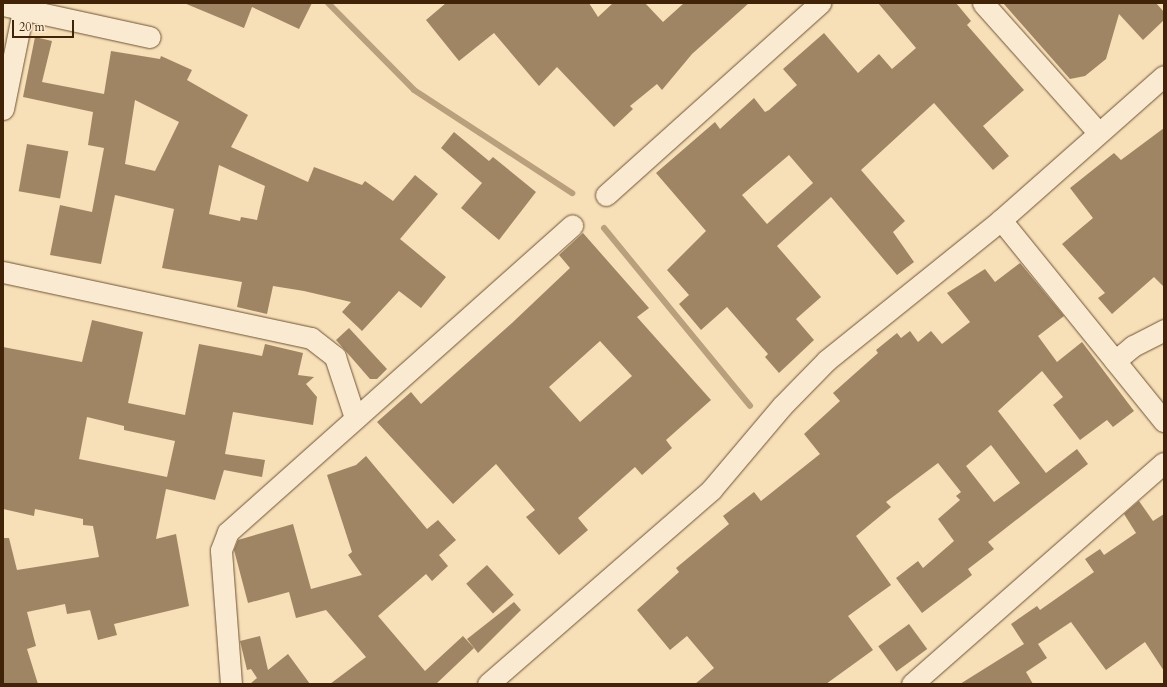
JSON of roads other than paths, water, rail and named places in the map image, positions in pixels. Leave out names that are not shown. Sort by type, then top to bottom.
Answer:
[{"type":"street","points":[[606,195],[820,3]]},
{"type":"street","points":[[983,3],[1098,132]]},
{"type":"street","points":[[3,109],[13,8],[150,37]]},
{"type":"street","points":[[488,684],[711,490],[782,406],[827,360],[1001,220],[1098,132],[1164,76]]},
{"type":"street","points":[[1001,220],[1164,421]]},
{"type":"street","points":[[232,684],[222,540],[355,418],[572,225]]},
{"type":"street","points":[[3,272],[311,338],[335,357],[355,418]]},
{"type":"street","points":[[1115,361],[1133,346],[1164,330]]},
{"type":"street","points":[[912,684],[1164,463]]},
{"type":"waterway","points":[[328,3],[414,90],[572,193]]},
{"type":"waterway","points":[[604,228],[750,406]]}]
